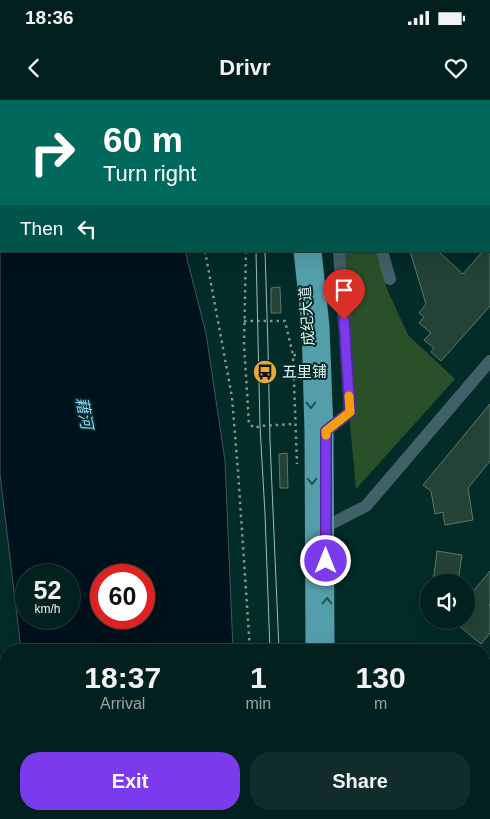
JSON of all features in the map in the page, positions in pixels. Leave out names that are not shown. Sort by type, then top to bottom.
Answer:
[{"type":"main road","name":"成纪大道","points":[[301,252],[310,355],[313,644]]},
{"type":"main road","name":"成纪大道","points":[[314,252],[322,326],[326,431],[326,644]]},
{"type":"street","points":[[326,431],[350,412],[339,252]]},
{"type":"street","points":[[382,252],[390,279]]},
{"type":"street","points":[[326,526],[366,506],[490,362]]},
{"type":"path","points":[[205,252],[232,396],[250,644]]},
{"type":"path","points":[[246,252],[244,344],[248,424],[255,428],[295,424]]},
{"type":"path","points":[[244,321],[286,321],[293,355]]},
{"type":"green space","points":[[334,252],[377,252],[387,289],[408,335],[455,379],[356,489]]},
{"type":"water","name":"藉河","points":[[0,252],[185,252],[206,333],[225,461],[233,644],[20,644],[18,629],[80,629],[80,564],[15,564],[15,600],[0,474]]},
{"type":"building","points":[[410,252],[439,252],[463,274],[482,252],[490,252],[490,306],[441,361],[431,352],[434,348],[424,340],[431,333],[419,323],[424,317],[419,313],[426,304]]},
{"type":"building","points":[[280,287],[281,313],[271,313],[271,288]]},
{"type":"building","points":[[490,404],[490,461],[468,488],[473,520],[445,525],[443,512],[435,514],[431,491],[423,485]]},
{"type":"building","points":[[287,453],[288,488],[280,488],[279,454]]},
{"type":"building","points":[[437,551],[462,555],[459,574],[434,574]]},
{"type":"building","points":[[490,571],[490,633],[481,644],[463,629],[475,629],[475,589]]},
{"type":"tram line","points":[[256,252],[260,426],[270,644]]},
{"type":"tram line","points":[[265,252],[270,441],[279,644]]},
{"type":"slow traffic","points":[[326,435],[326,431],[350,412],[349,396]]},
{"type":"place","name":"五里铺","points":[[265,372]]},
{"type":"route","points":[[326,561],[326,431],[350,412],[344,320]]}]
